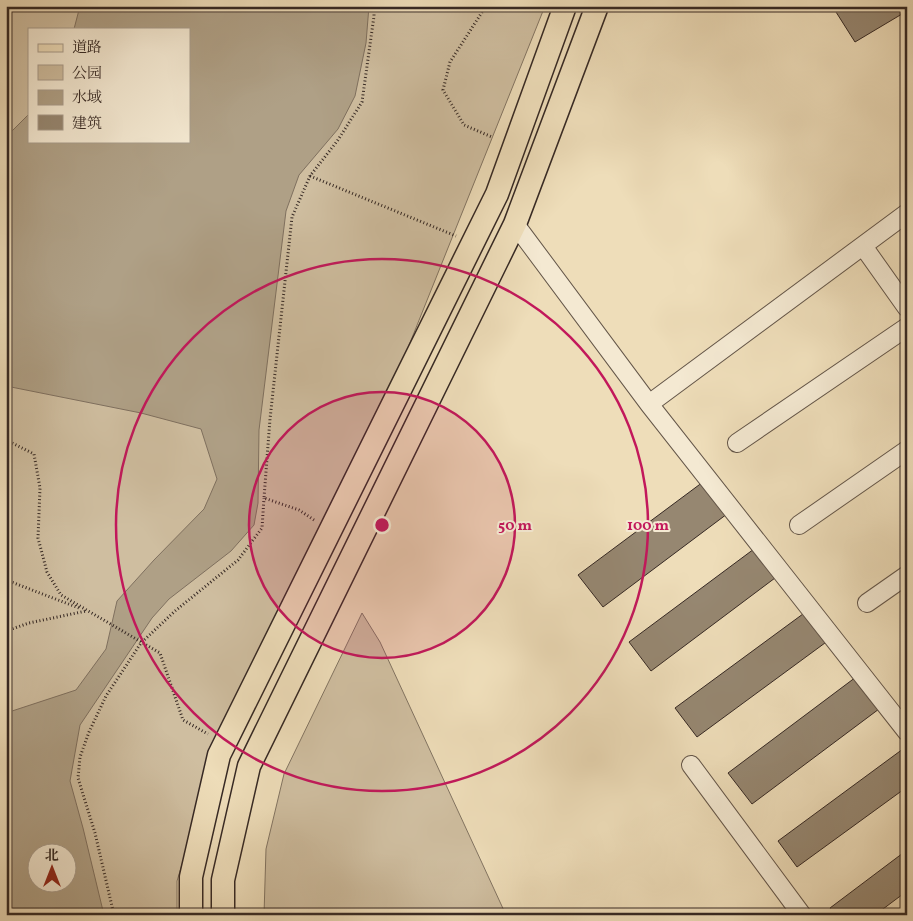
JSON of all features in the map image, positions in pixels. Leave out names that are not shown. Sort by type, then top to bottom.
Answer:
[{"type":"main road","points":[[191,915],[190,877],[219,755],[496,194],[566,6]]},
{"type":"main road","points":[[223,915],[222,880],[249,766],[515,224],[597,6]]},
{"type":"street","points":[[649,404],[907,213]]},
{"type":"street","points":[[515,224],[649,404],[907,732]]},
{"type":"street","points":[[863,246],[907,308]]},
{"type":"street","points":[[737,444],[907,327]]},
{"type":"street","points":[[799,525],[907,450]]},
{"type":"street","points":[[867,603],[907,574]]},
{"type":"street","points":[[691,765],[802,915]]},
{"type":"path","points":[[114,915],[95,833],[78,778],[80,758],[89,732],[106,696],[141,643],[175,611],[238,560],[262,528],[270,419],[292,217],[310,176],[338,140],[362,102],[374,6]]},
{"type":"path","points":[[486,6],[450,62],[443,90],[464,125],[492,137]]},
{"type":"path","points":[[310,176],[459,238]]},
{"type":"path","points":[[6,440],[34,454],[40,488],[38,538],[47,572],[61,595],[160,653],[183,720],[211,736]]},
{"type":"path","points":[[264,498],[299,510],[330,530]]},
{"type":"path","points":[[6,580],[86,611]]},
{"type":"path","points":[[6,631],[29,623],[86,611]]},
{"type":"green space","points":[[6,6],[545,6],[369,445],[218,746],[177,881],[177,915],[6,915]]},
{"type":"green space","points":[[362,613],[380,642],[506,915],[264,915],[266,849],[284,774]]},
{"type":"water","points":[[80,6],[369,6],[366,43],[355,96],[338,129],[299,175],[286,211],[259,430],[258,503],[254,525],[231,551],[169,599],[152,618],[80,725],[70,781],[104,915],[6,915],[6,713],[76,690],[106,649],[117,601],[204,509],[217,479],[201,429],[141,413],[6,386],[6,137],[28,115],[28,142],[190,142],[190,28],[74,28]]},
{"type":"building","points":[[845,6],[907,6],[907,11],[855,42],[836,12]]},
{"type":"building","points":[[707,479],[731,511],[603,607],[578,575]]},
{"type":"building","points":[[758,546],[779,575],[651,671],[629,642]]},
{"type":"building","points":[[807,611],[829,640],[697,737],[675,708]]},
{"type":"building","points":[[856,677],[879,709],[752,804],[728,773]]},
{"type":"building","points":[[907,746],[907,787],[797,867],[778,841]]},
{"type":"building","points":[[907,850],[907,891],[875,915],[835,915],[830,908]]}]
